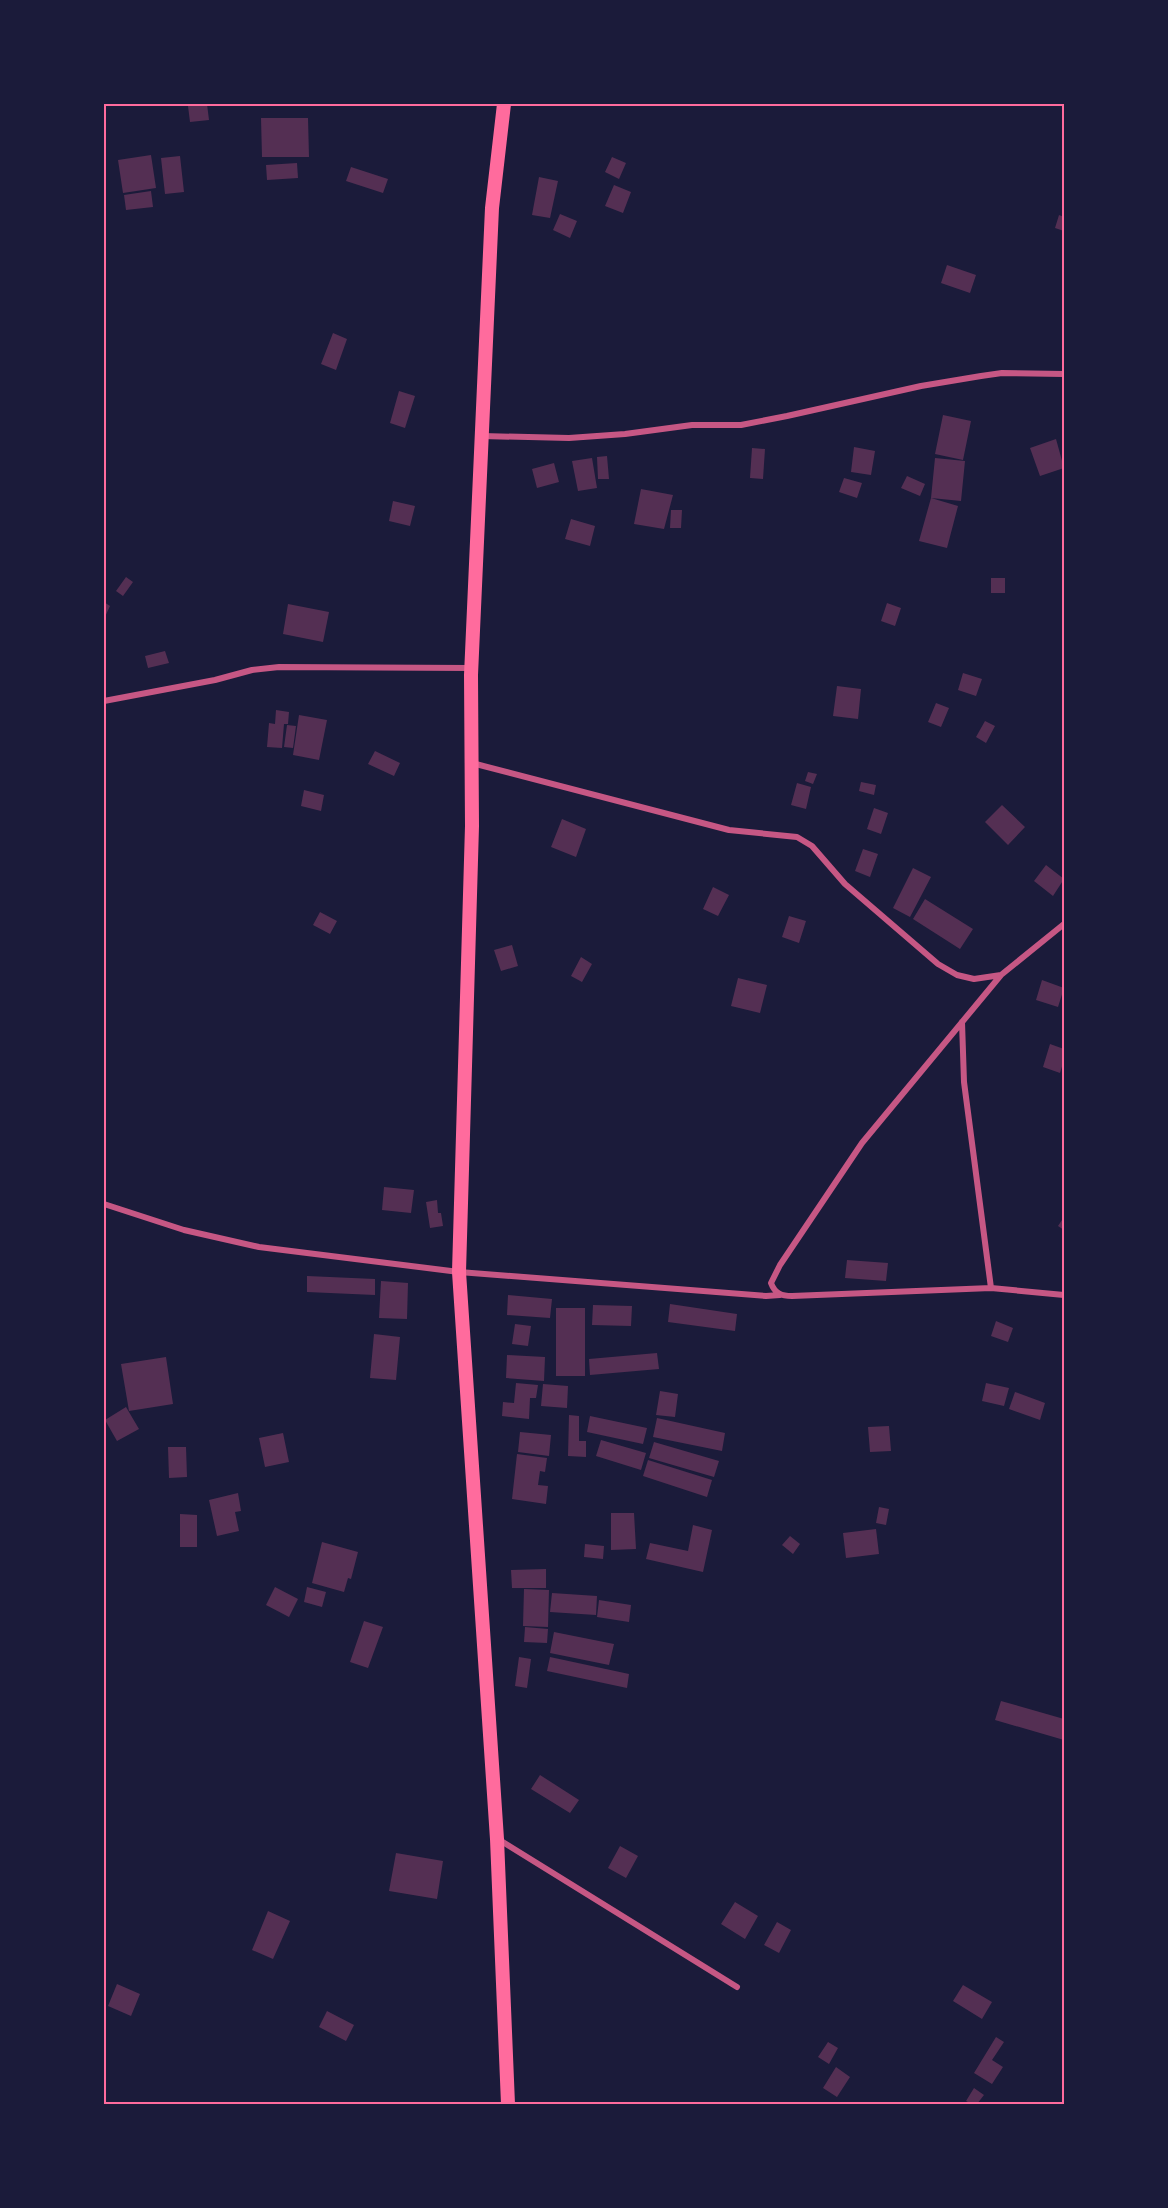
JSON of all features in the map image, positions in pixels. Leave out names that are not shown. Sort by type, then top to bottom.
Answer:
[{"type":"main road","points":[[504,104],[492,208],[472,668],[472,826],[459,1272],[497,1839],[508,2104]]},
{"type":"street","points":[[482,436],[569,438],[625,434],[692,425],[741,424],[961,379],[1002,373],[1065,374]]},
{"type":"street","points":[[104,701],[148,694],[261,669],[472,668]]},
{"type":"street","points":[[472,763],[729,830],[797,837],[812,846],[845,884],[938,964],[957,975],[974,979],[1001,975]]},
{"type":"street","points":[[780,1295],[771,1283],[780,1265],[862,1143],[1001,975],[1065,924]]},
{"type":"street","points":[[962,1022],[964,1082],[991,1288]]},
{"type":"street","points":[[104,1204],[184,1230],[259,1248],[459,1272],[766,1296],[991,1288],[1065,1294]]},
{"type":"street","points":[[497,1839],[737,1987]]},
{"type":"building","points":[[207,104],[209,120],[190,122],[188,106]]},
{"type":"building","points":[[261,118],[308,118],[309,157],[262,157]]},
{"type":"building","points":[[151,155],[156,188],[123,193],[118,160]]},
{"type":"building","points":[[180,156],[184,192],[165,194],[161,158]]},
{"type":"building","points":[[612,157],[626,163],[619,179],[605,172]]},
{"type":"building","points":[[297,163],[298,178],[267,180],[266,165]]},
{"type":"building","points":[[351,167],[388,179],[383,193],[346,181]]},
{"type":"building","points":[[539,177],[558,181],[550,218],[532,215]]},
{"type":"building","points":[[614,185],[631,192],[623,213],[605,206]]},
{"type":"building","points":[[151,191],[153,207],[126,210],[124,195]]},
{"type":"building","points":[[560,214],[577,221],[570,238],[553,230]]},
{"type":"building","points":[[1059,215],[1064,217],[1064,231],[1055,228]]},
{"type":"building","points":[[947,265],[976,275],[970,293],[941,283]]},
{"type":"building","points":[[333,333],[347,339],[336,370],[321,364]]},
{"type":"building","points":[[399,391],[415,396],[405,428],[390,423]]},
{"type":"building","points":[[943,415],[971,421],[963,460],[935,454]]},
{"type":"building","points":[[1056,439],[1064,468],[1040,476],[1030,448]]},
{"type":"building","points":[[854,447],[875,451],[871,475],[851,472]]},
{"type":"building","points":[[752,448],[765,449],[763,479],[750,478]]},
{"type":"building","points":[[607,456],[609,479],[598,479],[597,457]]},
{"type":"building","points":[[592,458],[597,488],[578,491],[572,461]]},
{"type":"building","points":[[935,458],[965,461],[961,501],[931,498]]},
{"type":"building","points":[[554,463],[559,482],[537,488],[532,469]]},
{"type":"building","points":[[907,476],[925,484],[920,496],[901,488]]},
{"type":"building","points":[[844,478],[862,483],[857,498],[839,492]]},
{"type":"building","points":[[641,489],[673,495],[664,529],[634,524]]},
{"type":"building","points":[[931,498],[958,506],[947,548],[919,541]]},
{"type":"building","points":[[393,501],[415,506],[410,526],[389,521]]},
{"type":"building","points":[[671,510],[682,510],[681,528],[670,528]]},
{"type":"building","points":[[571,519],[595,526],[590,546],[565,539]]},
{"type":"building","points":[[126,577],[133,582],[123,596],[116,591]]},
{"type":"building","points":[[991,578],[1005,578],[1005,593],[991,593]]},
{"type":"building","points":[[104,602],[110,606],[104,619]]},
{"type":"building","points":[[887,603],[901,608],[895,626],[881,621]]},
{"type":"building","points":[[288,604],[329,612],[323,642],[283,634]]},
{"type":"building","points":[[165,651],[169,663],[148,668],[145,656]]},
{"type":"building","points":[[963,673],[982,679],[976,696],[958,690]]},
{"type":"building","points":[[837,686],[861,689],[858,719],[833,716]]},
{"type":"building","points":[[936,703],[949,708],[941,727],[928,722]]},
{"type":"building","points":[[276,710],[289,712],[288,724],[284,724],[282,748],[267,747],[269,723],[275,724]]},
{"type":"building","points":[[299,715],[327,720],[319,760],[293,755]]},
{"type":"building","points":[[985,721],[995,726],[986,743],[976,737]]},
{"type":"building","points":[[287,725],[296,726],[293,748],[284,747]]},
{"type":"building","points":[[375,751],[400,763],[394,776],[368,764]]},
{"type":"building","points":[[808,772],[817,774],[813,784],[805,781]]},
{"type":"building","points":[[861,782],[876,785],[874,795],[859,791]]},
{"type":"building","points":[[797,783],[811,787],[806,809],[791,805]]},
{"type":"building","points":[[304,790],[324,795],[321,811],[301,806]]},
{"type":"building","points":[[1002,805],[1025,827],[1008,845],[985,822]]},
{"type":"building","points":[[874,808],[888,813],[881,834],[867,829]]},
{"type":"building","points":[[562,819],[586,829],[576,857],[551,847]]},
{"type":"building","points":[[863,849],[878,854],[870,877],[855,871]]},
{"type":"building","points":[[1046,865],[1064,879],[1053,896],[1034,881]]},
{"type":"building","points":[[913,868],[931,877],[910,917],[893,908]]},
{"type":"building","points":[[713,887],[729,895],[718,916],[703,909]]},
{"type":"building","points":[[925,899],[973,929],[960,949],[913,919]]},
{"type":"building","points":[[320,912],[337,921],[330,934],[313,925]]},
{"type":"building","points":[[789,916],[806,921],[799,943],[782,937]]},
{"type":"building","points":[[512,945],[518,966],[501,971],[494,950]]},
{"type":"building","points":[[581,957],[592,964],[582,982],[571,976]]},
{"type":"building","points":[[738,978],[767,985],[760,1013],[731,1006]]},
{"type":"building","points":[[1042,980],[1064,988],[1058,1007],[1036,1000]]},
{"type":"building","points":[[1050,1044],[1064,1049],[1064,1060],[1060,1073],[1043,1067]]},
{"type":"building","points":[[384,1187],[414,1190],[411,1213],[382,1210]]},
{"type":"building","points":[[437,1200],[438,1213],[441,1213],[443,1226],[430,1228],[426,1202]]},
{"type":"building","points":[[1064,1217],[1064,1230],[1058,1226]]},
{"type":"building","points":[[847,1260],[888,1263],[886,1281],[845,1278]]},
{"type":"building","points":[[307,1276],[375,1279],[375,1295],[307,1292]]},
{"type":"building","points":[[381,1281],[408,1283],[407,1319],[379,1318]]},
{"type":"building","points":[[508,1295],[552,1299],[550,1318],[507,1315]]},
{"type":"building","points":[[670,1304],[737,1314],[735,1331],[668,1322]]},
{"type":"building","points":[[593,1305],[632,1306],[631,1326],[592,1325]]},
{"type":"building","points":[[556,1308],[585,1308],[585,1376],[556,1376]]},
{"type":"building","points":[[996,1321],[1013,1328],[1008,1342],[991,1336]]},
{"type":"building","points":[[515,1324],[531,1326],[528,1346],[512,1344]]},
{"type":"building","points":[[374,1334],[400,1337],[396,1380],[370,1378]]},
{"type":"building","points":[[657,1353],[659,1369],[590,1375],[589,1359]]},
{"type":"building","points":[[507,1355],[545,1357],[544,1381],[506,1378]]},
{"type":"building","points":[[166,1357],[173,1404],[129,1411],[121,1364]]},
{"type":"building","points":[[516,1383],[538,1385],[536,1398],[530,1398],[529,1419],[502,1416],[503,1402],[514,1403]]},
{"type":"building","points":[[986,1383],[1009,1388],[1004,1406],[982,1401]]},
{"type":"building","points":[[543,1384],[568,1386],[567,1408],[541,1406]]},
{"type":"building","points":[[660,1391],[678,1394],[675,1417],[656,1415]]},
{"type":"building","points":[[1015,1392],[1045,1403],[1040,1420],[1009,1409]]},
{"type":"building","points":[[126,1407],[139,1429],[117,1441],[105,1420]]},
{"type":"building","points":[[569,1415],[579,1416],[579,1441],[586,1441],[586,1457],[568,1456]]},
{"type":"building","points":[[590,1416],[647,1428],[643,1444],[587,1432]]},
{"type":"building","points":[[657,1418],[725,1433],[722,1451],[653,1437]]},
{"type":"building","points":[[889,1426],[891,1451],[870,1452],[868,1427]]},
{"type":"building","points":[[520,1432],[551,1435],[549,1456],[518,1452]]},
{"type":"building","points":[[283,1433],[289,1462],[265,1467],[259,1438]]},
{"type":"building","points":[[601,1440],[646,1453],[641,1470],[596,1456]]},
{"type":"building","points":[[654,1442],[719,1461],[714,1477],[649,1458]]},
{"type":"building","points":[[168,1447],[186,1447],[187,1477],[169,1478]]},
{"type":"building","points":[[517,1454],[547,1458],[545,1472],[540,1471],[538,1485],[548,1486],[546,1504],[512,1499]]},
{"type":"building","points":[[648,1460],[712,1480],[707,1497],[643,1476]]},
{"type":"building","points":[[238,1493],[241,1511],[235,1512],[239,1531],[217,1536],[209,1500]]},
{"type":"building","points":[[879,1507],[889,1509],[886,1525],[876,1523]]},
{"type":"building","points":[[611,1513],[634,1513],[636,1549],[611,1550]]},
{"type":"building","points":[[180,1514],[197,1515],[197,1547],[180,1547]]},
{"type":"building","points":[[693,1525],[712,1530],[703,1572],[646,1559],[650,1543],[688,1551]]},
{"type":"building","points":[[876,1529],[879,1554],[846,1558],[843,1533]]},
{"type":"building","points":[[790,1536],[800,1544],[793,1554],[782,1545]]},
{"type":"building","points":[[322,1542],[358,1552],[351,1579],[348,1578],[344,1592],[312,1583]]},
{"type":"building","points":[[585,1544],[604,1546],[603,1559],[584,1557]]},
{"type":"building","points":[[546,1569],[546,1588],[512,1588],[511,1570]]},
{"type":"building","points":[[275,1587],[298,1599],[289,1617],[266,1605]]},
{"type":"building","points":[[307,1587],[326,1592],[322,1607],[304,1602]]},
{"type":"building","points":[[524,1589],[549,1590],[548,1627],[523,1626]]},
{"type":"building","points":[[552,1593],[597,1596],[596,1615],[550,1612]]},
{"type":"building","points":[[599,1600],[631,1605],[629,1622],[597,1617]]},
{"type":"building","points":[[364,1621],[383,1627],[368,1668],[350,1662]]},
{"type":"building","points":[[525,1627],[548,1629],[547,1643],[524,1642]]},
{"type":"building","points":[[554,1632],[614,1644],[609,1665],[550,1653]]},
{"type":"building","points":[[519,1657],[531,1659],[527,1688],[515,1686]]},
{"type":"building","points":[[550,1657],[629,1674],[627,1688],[547,1671]]},
{"type":"building","points":[[1001,1701],[1064,1719],[1064,1740],[995,1720]]},
{"type":"building","points":[[540,1775],[579,1800],[570,1813],[531,1789]]},
{"type":"building","points":[[620,1846],[638,1856],[626,1878],[608,1868]]},
{"type":"building","points":[[396,1853],[443,1861],[437,1899],[389,1891]]},
{"type":"building","points":[[735,1902],[758,1916],[745,1939],[721,1924]]},
{"type":"building","points":[[268,1911],[290,1921],[273,1959],[252,1950]]},
{"type":"building","points":[[777,1922],[791,1930],[779,1953],[764,1945]]},
{"type":"building","points":[[117,1984],[140,1994],[131,2016],[108,2006]]},
{"type":"building","points":[[963,1985],[992,2002],[982,2019],[953,2001]]},
{"type":"building","points":[[327,2011],[354,2025],[346,2041],[319,2027]]},
{"type":"building","points":[[996,2037],[1004,2042],[992,2060],[1003,2067],[992,2084],[974,2073]]},
{"type":"building","points":[[828,2042],[838,2048],[829,2064],[818,2057]]},
{"type":"building","points":[[836,2067],[850,2077],[837,2097],[823,2088]]},
{"type":"building","points":[[974,2088],[984,2095],[977,2104],[966,2101]]}]
